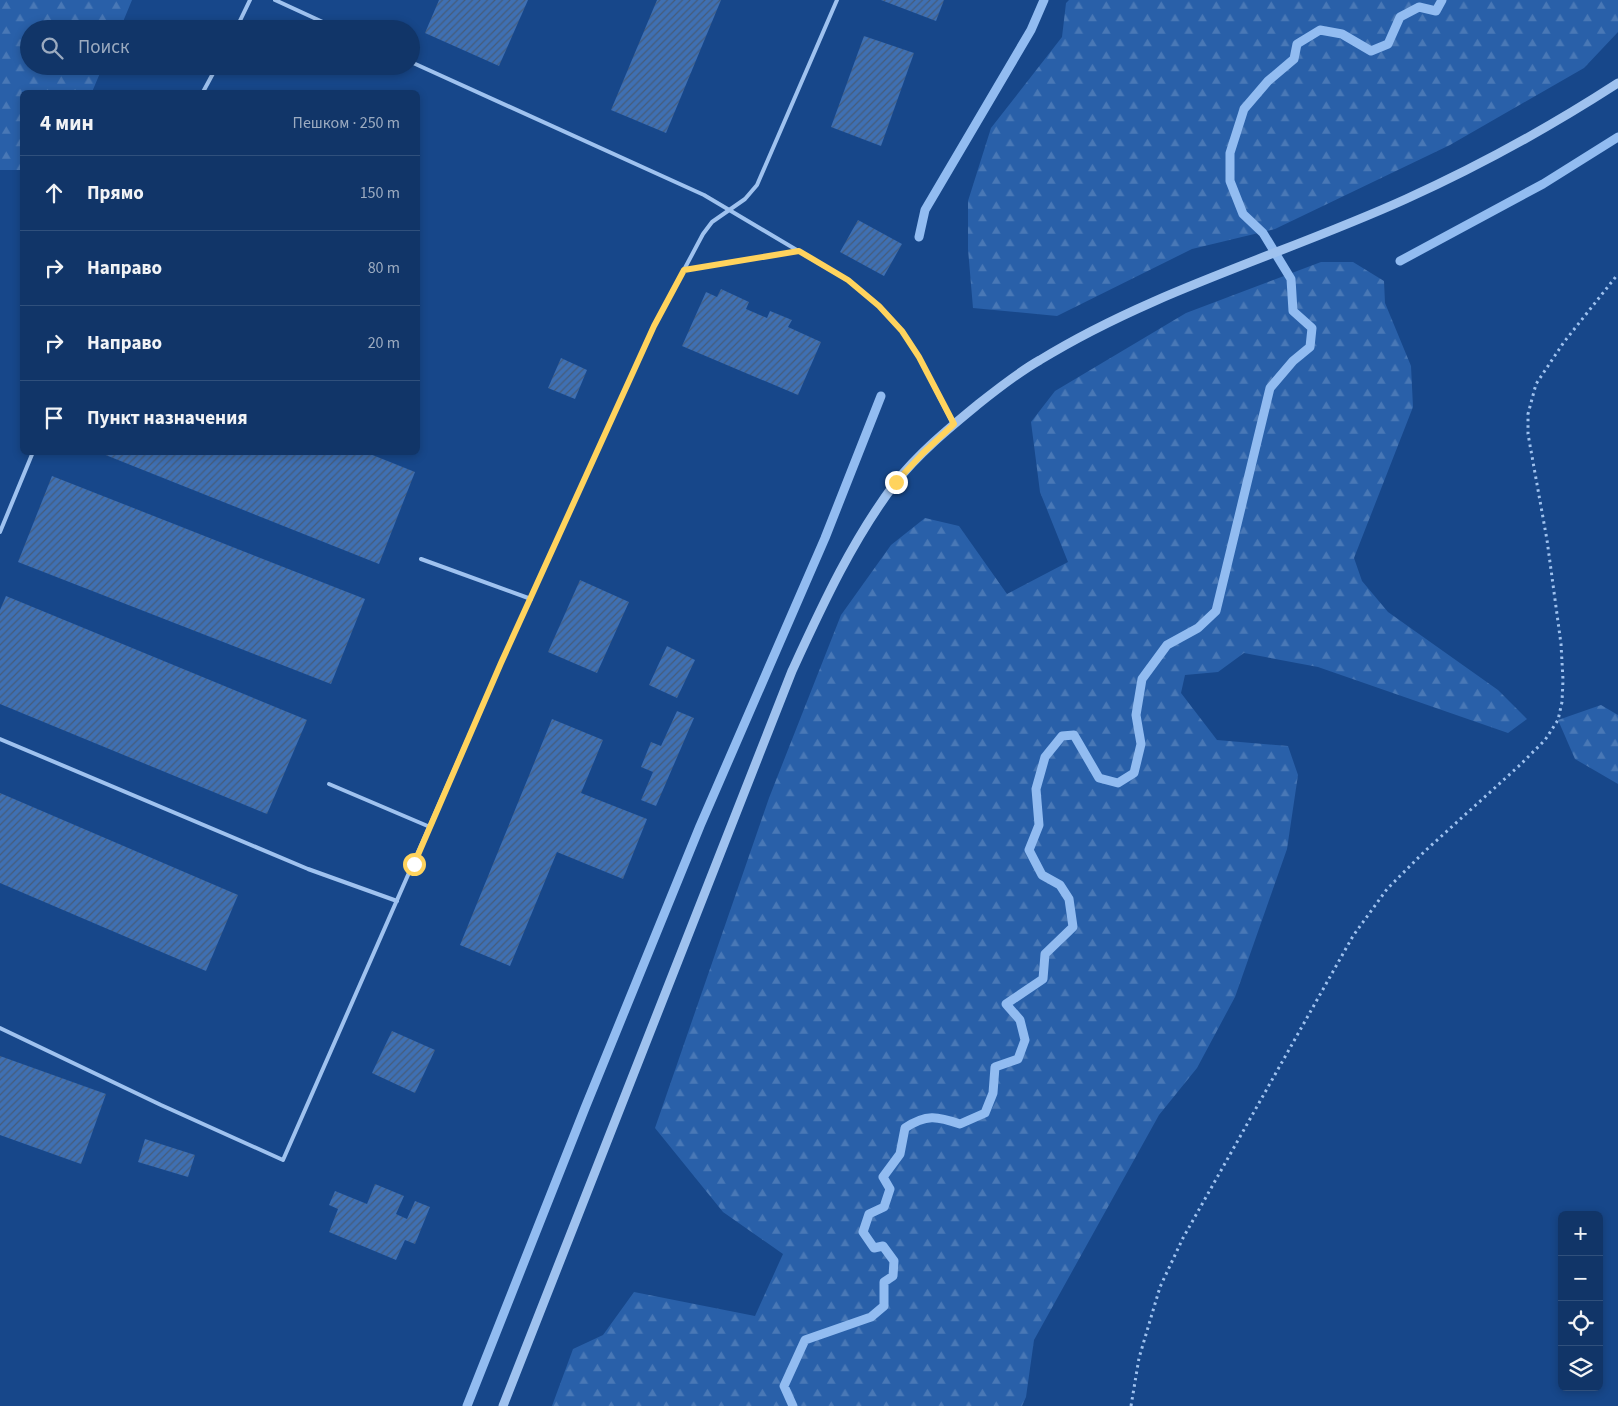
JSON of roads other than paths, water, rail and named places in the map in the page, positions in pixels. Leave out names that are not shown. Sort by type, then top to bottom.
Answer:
[{"type":"street","points":[[503,1406],[796,663],[823,603],[859,538],[896,482],[954,424],[997,389],[1039,360],[1114,319],[1405,199],[1492,157],[1567,116],[1618,82]]},
{"type":"lane","points":[[240,20],[250,0]]},
{"type":"lane","points":[[275,0],[318,20]]},
{"type":"lane","points":[[0,1028],[161,1105],[284,1160],[530,599],[654,326],[703,234],[712,222],[745,200],[757,186],[837,0]]},
{"type":"lane","points":[[420,66],[704,195],[848,280],[879,306],[902,331],[919,357],[954,424]]},
{"type":"lane","points":[[204,90],[212,75]]},
{"type":"lane","points":[[684,270],[799,251]]},
{"type":"lane","points":[[0,532],[32,455]]},
{"type":"lane","points":[[421,559],[530,599]]},
{"type":"lane","points":[[0,739],[308,869],[397,902]]},
{"type":"lane","points":[[329,784],[430,827]]},
{"type":"waterway","points":[[919,237],[925,210],[1031,30],[1044,0]]},
{"type":"waterway","points":[[793,1406],[784,1386],[805,1340],[871,1317],[884,1306],[884,1282],[893,1276],[894,1261],[883,1246],[874,1248],[863,1232],[869,1214],[884,1207],[890,1189],[883,1177],[900,1154],[905,1128],[912,1123],[926,1118],[945,1119],[960,1124],[985,1113],[993,1093],[995,1067],[1018,1059],[1025,1040],[1020,1020],[1006,1004],[1043,979],[1045,954],[1073,927],[1069,899],[1060,885],[1042,875],[1029,850],[1039,825],[1036,789],[1045,757],[1062,736],[1074,735],[1099,778],[1118,783],[1134,773],[1141,744],[1136,715],[1142,679],[1167,645],[1198,628],[1216,611],[1270,388],[1293,361],[1310,347],[1312,328],[1293,311],[1291,279],[1263,233],[1243,214],[1230,181],[1230,153],[1244,109],[1268,81],[1294,59],[1297,44],[1320,30],[1342,34],[1371,51],[1388,44],[1400,17],[1419,7],[1436,11],[1442,0]]},
{"type":"waterway","points":[[1400,261],[1543,184],[1618,137]]},
{"type":"waterway","points":[[467,1406],[585,1108],[700,826],[825,538],[881,396]]}]
